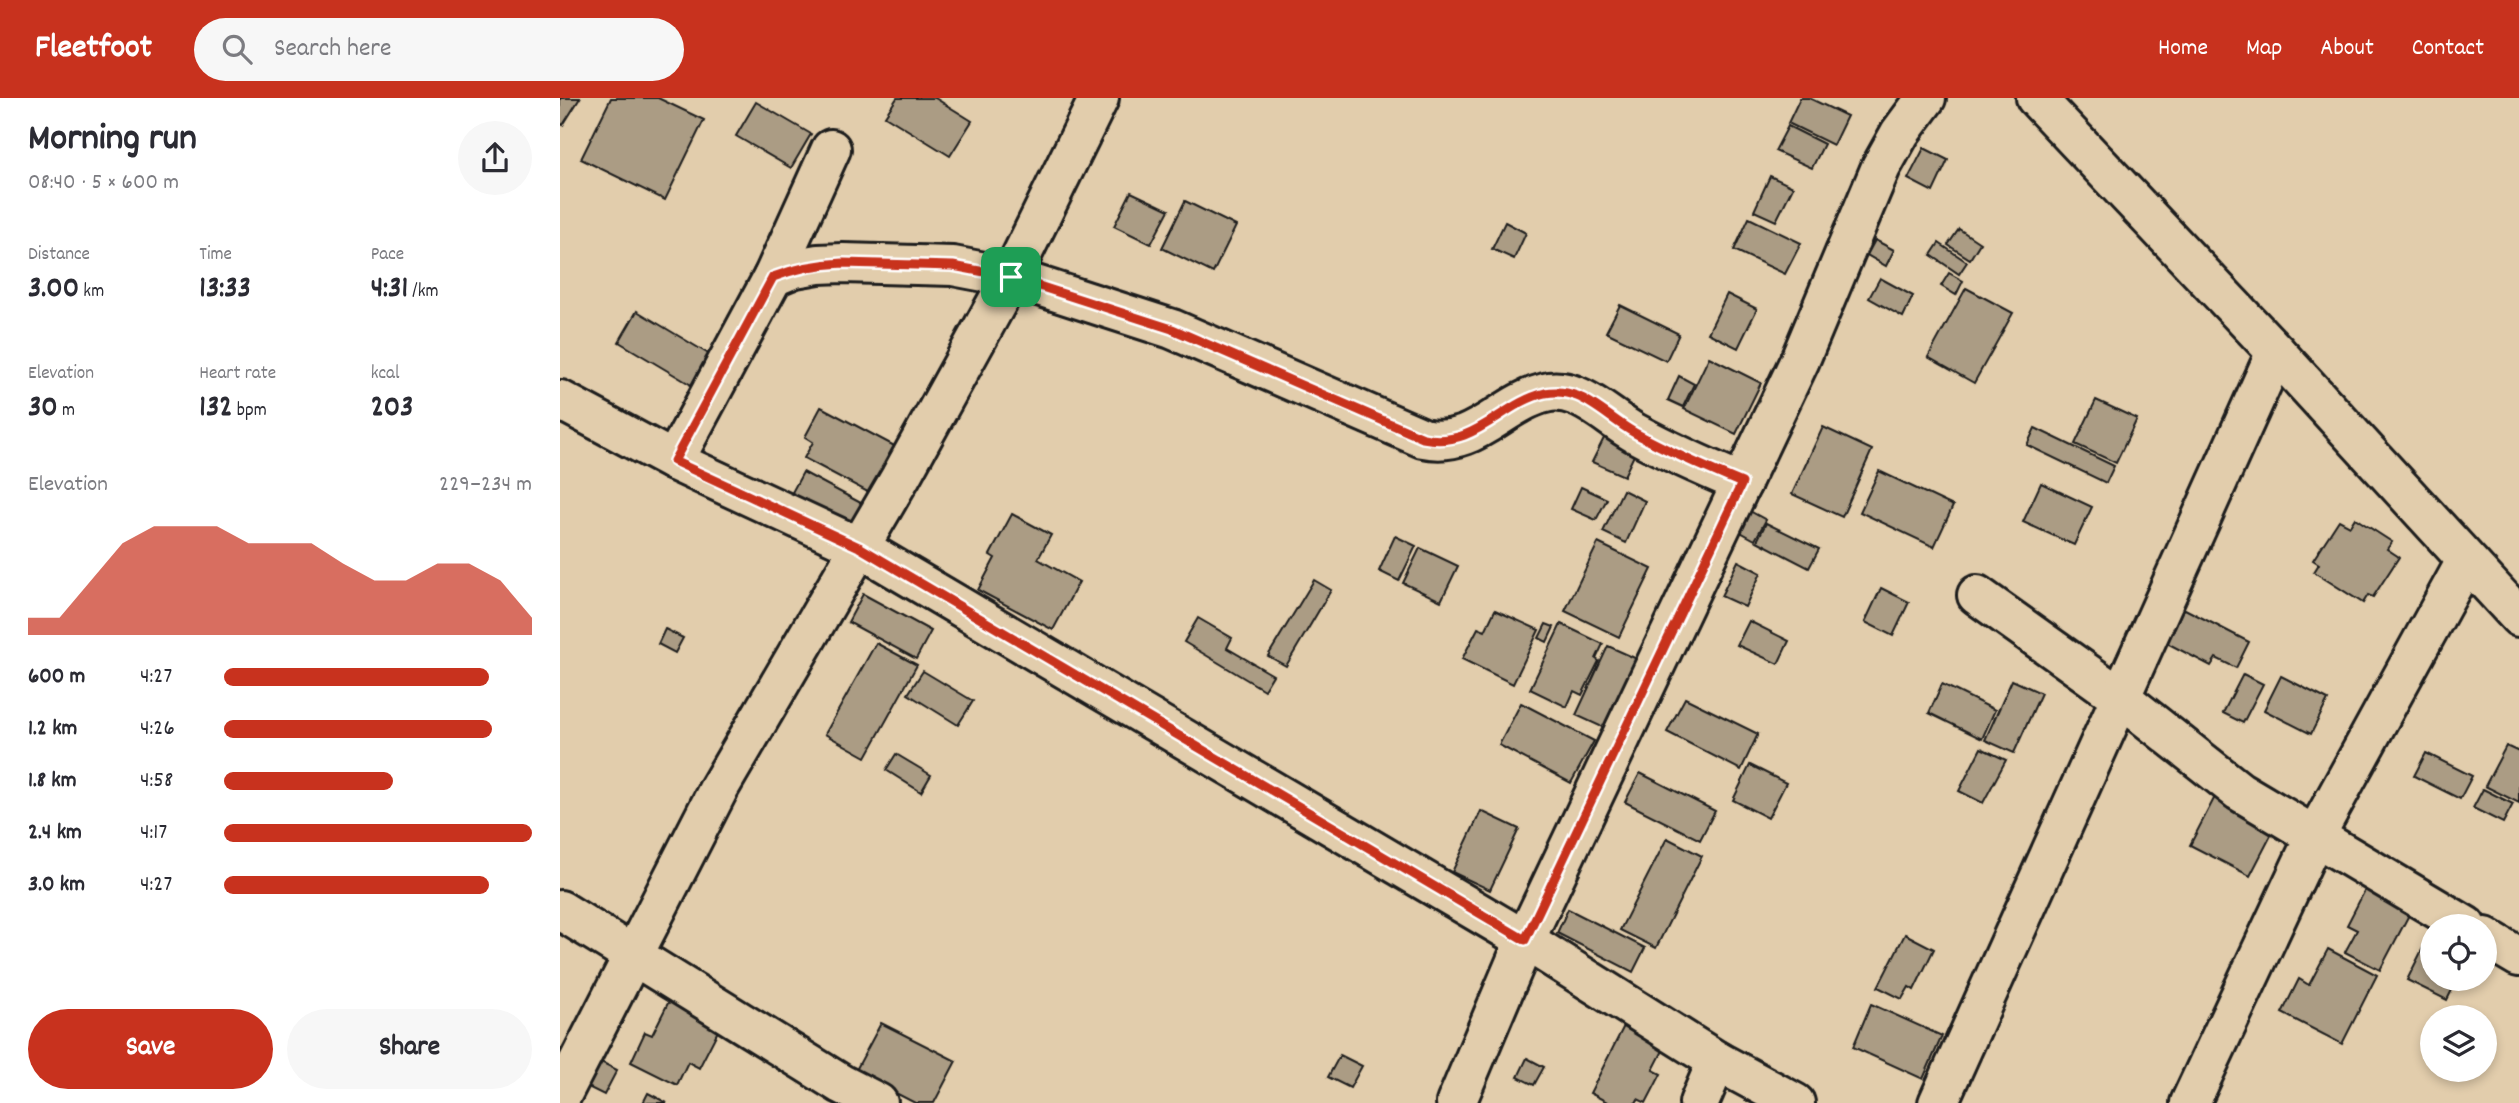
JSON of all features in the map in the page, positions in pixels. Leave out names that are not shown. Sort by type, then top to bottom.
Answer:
[{"type":"street","points":[[560,1098],[719,788],[1011,277],[1099,98]]},
{"type":"street","points":[[1456,1103],[1525,940],[1800,360],[1881,167],[1900,133],[1926,98]]},
{"type":"street","points":[[2036,98],[2276,352],[2519,617]]},
{"type":"street","points":[[674,461],[773,277],[831,149]]},
{"type":"street","points":[[773,277],[795,268],[843,263],[953,266],[1011,277],[1172,329],[1423,438],[1440,442],[1485,426],[1520,403],[1545,393],[1560,392],[1578,396],[1633,432],[1742,483]]},
{"type":"street","points":[[1938,1103],[2276,352]]},
{"type":"street","points":[[560,400],[674,461],[859,547],[1525,940],[1717,1060],[1795,1103]]},
{"type":"street","points":[[2190,1103],[2315,836],[2466,561]]},
{"type":"street","points":[[1977,595],[2120,696],[2239,791],[2446,914]]},
{"type":"street","points":[[560,910],[841,1084],[878,1103]]},
{"type":"street","points":[[2497,944],[2519,957]]},
{"type":"street","points":[[1699,1103],[1717,1060]]},
{"type":"building","points":[[560,98],[580,98],[563,125],[560,123]]},
{"type":"building","points":[[611,98],[658,98],[704,120],[665,200],[581,159]]},
{"type":"building","points":[[897,98],[935,98],[972,121],[950,156],[885,116]]},
{"type":"building","points":[[1800,98],[1809,98],[1847,116],[1833,145],[1788,123]]},
{"type":"building","points":[[756,102],[811,134],[791,168],[736,136]]},
{"type":"building","points":[[1788,126],[1824,144],[1812,168],[1775,151]]},
{"type":"building","points":[[1924,148],[1948,160],[1933,192],[1908,179]]},
{"type":"building","points":[[1770,176],[1793,187],[1776,221],[1754,211]]},
{"type":"building","points":[[1131,192],[1169,210],[1151,244],[1114,226]]},
{"type":"building","points":[[1185,201],[1236,226],[1213,273],[1162,248]]},
{"type":"building","points":[[1749,218],[1801,243],[1785,274],[1734,250]]},
{"type":"building","points":[[1505,222],[1526,233],[1514,259],[1492,249]]},
{"type":"building","points":[[1959,229],[1980,243],[1970,259],[1948,245]]},
{"type":"building","points":[[1875,240],[1894,250],[1886,266],[1867,255]]},
{"type":"building","points":[[1939,243],[1967,262],[1959,274],[1931,255]]},
{"type":"building","points":[[1949,273],[1963,281],[1956,295],[1941,286]]},
{"type":"building","points":[[1880,278],[1913,296],[1903,317],[1869,298]]},
{"type":"building","points":[[1966,288],[2013,313],[1974,383],[1928,357]]},
{"type":"building","points":[[1727,294],[1757,309],[1738,348],[1708,333]]},
{"type":"building","points":[[1620,305],[1679,334],[1666,361],[1606,332]]},
{"type":"building","points":[[637,311],[712,356],[693,386],[619,342]]},
{"type":"building","points":[[1709,357],[1761,383],[1736,434],[1684,409]]},
{"type":"building","points":[[1679,376],[1694,384],[1683,407],[1668,400]]},
{"type":"building","points":[[2096,400],[2137,419],[2116,463],[2075,444]]},
{"type":"building","points":[[821,407],[902,450],[877,497],[804,458],[813,442],[805,437]]},
{"type":"building","points":[[1823,427],[1872,450],[1842,517],[1792,494]]},
{"type":"building","points":[[2035,428],[2114,466],[2106,483],[2027,445]]},
{"type":"building","points":[[1608,430],[1639,445],[1624,476],[1592,462]]},
{"type":"building","points":[[1879,471],[1953,506],[1934,547],[1860,512]]},
{"type":"building","points":[[803,472],[872,509],[859,533],[790,496]]},
{"type":"building","points":[[2041,483],[2092,507],[2074,545],[2023,522]]},
{"type":"building","points":[[1581,487],[1607,499],[1596,520],[1571,509]]},
{"type":"building","points":[[1623,490],[1645,501],[1626,543],[1603,532]]},
{"type":"building","points":[[1748,510],[1766,520],[1755,540],[1737,530]]},
{"type":"building","points":[[1012,514],[1051,535],[1038,559],[1079,582],[1053,630],[978,590],[995,558],[990,555]]},
{"type":"building","points":[[2355,518],[2392,542],[2387,549],[2399,557],[2373,597],[2368,595],[2363,603],[2314,572],[2319,564],[2313,560],[2339,520],[2350,526]]},
{"type":"building","points":[[1766,523],[1819,549],[1809,568],[1757,541]]},
{"type":"building","points":[[1395,536],[1416,546],[1399,581],[1379,571]]},
{"type":"building","points":[[1598,543],[1652,569],[1619,637],[1565,611]]},
{"type":"building","points":[[1420,548],[1458,566],[1441,601],[1403,583]]},
{"type":"building","points":[[1738,561],[1761,573],[1745,607],[1721,596]]},
{"type":"building","points":[[1314,580],[1331,590],[1286,666],[1268,656]]},
{"type":"building","points":[[1881,588],[1909,602],[1893,636],[1865,622]]},
{"type":"building","points":[[863,594],[931,631],[916,659],[848,622]]},
{"type":"building","points":[[2183,608],[2249,642],[2236,668],[2216,658],[2211,666],[2165,642]]},
{"type":"building","points":[[1495,610],[1539,630],[1513,684],[1462,659],[1478,628],[1485,631]]},
{"type":"building","points":[[1198,618],[1232,638],[1227,648],[1273,675],[1264,690],[1184,642]]},
{"type":"building","points":[[1749,621],[1789,641],[1778,664],[1737,645]]},
{"type":"building","points":[[1546,624],[1554,627],[1547,642],[1539,638]]},
{"type":"building","points":[[1561,624],[1603,644],[1596,659],[1599,661],[1582,695],[1574,691],[1567,707],[1530,689]]},
{"type":"building","points":[[665,629],[683,638],[675,653],[658,644]]},
{"type":"building","points":[[876,643],[917,665],[866,757],[825,734]]},
{"type":"building","points":[[1608,646],[1646,663],[1613,732],[1576,715]]},
{"type":"building","points":[[923,671],[973,701],[958,725],[908,694]]},
{"type":"building","points":[[2243,674],[2263,684],[2243,723],[2223,713]]},
{"type":"building","points":[[2281,676],[2328,700],[2311,734],[2264,710]]},
{"type":"building","points":[[2012,680],[2041,693],[2014,753],[1985,740]]},
{"type":"building","points":[[1942,684],[1995,710],[1982,739],[1929,713]]},
{"type":"building","points":[[1685,698],[1758,734],[1741,770],[1667,732]]},
{"type":"building","points":[[1521,703],[1594,741],[1571,783],[1499,745]]},
{"type":"building","points":[[2506,746],[2519,752],[2519,803],[2485,786]]},
{"type":"building","points":[[1981,748],[2006,760],[1983,803],[1959,791]]},
{"type":"building","points":[[2426,753],[2472,776],[2460,799],[2414,776]]},
{"type":"building","points":[[896,754],[931,775],[921,792],[886,770]]},
{"type":"building","points":[[1750,765],[1786,783],[1768,818],[1733,800]]},
{"type":"building","points":[[1640,773],[1715,811],[1700,840],[1625,802]]},
{"type":"building","points":[[2220,787],[2280,818],[2250,876],[2190,845]]},
{"type":"building","points":[[2483,789],[2513,804],[2503,823],[2473,808]]},
{"type":"building","points":[[1481,811],[1519,829],[1490,890],[1452,872]]},
{"type":"building","points":[[1667,838],[1702,856],[1656,948],[1620,930]]},
{"type":"building","points":[[2366,888],[2411,911],[2380,970],[2345,952],[2357,930],[2347,925]]},
{"type":"building","points":[[1568,909],[1645,948],[1633,972],[1557,933]]},
{"type":"building","points":[[1905,934],[1934,949],[1914,990],[1909,987],[1902,999],[1878,987]]},
{"type":"building","points":[[2328,949],[2377,975],[2342,1044],[2282,1013],[2299,979],[2309,985]]},
{"type":"building","points":[[2420,954],[2420,986],[2407,980]]},
{"type":"building","points":[[2429,991],[2452,991],[2447,1000]]},
{"type":"building","points":[[669,1001],[720,1027],[699,1068],[688,1062],[677,1085],[631,1062],[645,1032],[652,1035]]},
{"type":"building","points":[[1871,1004],[1942,1036],[1923,1079],[1853,1047]]},
{"type":"building","points":[[1630,1014],[1671,1035],[1653,1070],[1661,1074],[1646,1103],[1638,1099],[1636,1103],[1609,1103],[1590,1093]]},
{"type":"building","points":[[881,1023],[956,1061],[934,1103],[915,1103],[855,1072]]},
{"type":"building","points":[[1340,1055],[1362,1066],[1350,1088],[1328,1077]]},
{"type":"building","points":[[1527,1058],[1544,1067],[1534,1085],[1518,1077]]},
{"type":"building","points":[[601,1062],[617,1070],[604,1095],[588,1087]]},
{"type":"building","points":[[648,1093],[667,1103],[643,1103]]},
{"type":"route","points":[[843,263],[953,266],[1011,277],[1172,329],[1423,438],[1440,442],[1454,439],[1485,426],[1520,403],[1545,393],[1560,392],[1578,396],[1633,432],[1742,483],[1525,940],[859,547],[674,461],[773,277],[795,268],[843,263]]}]
